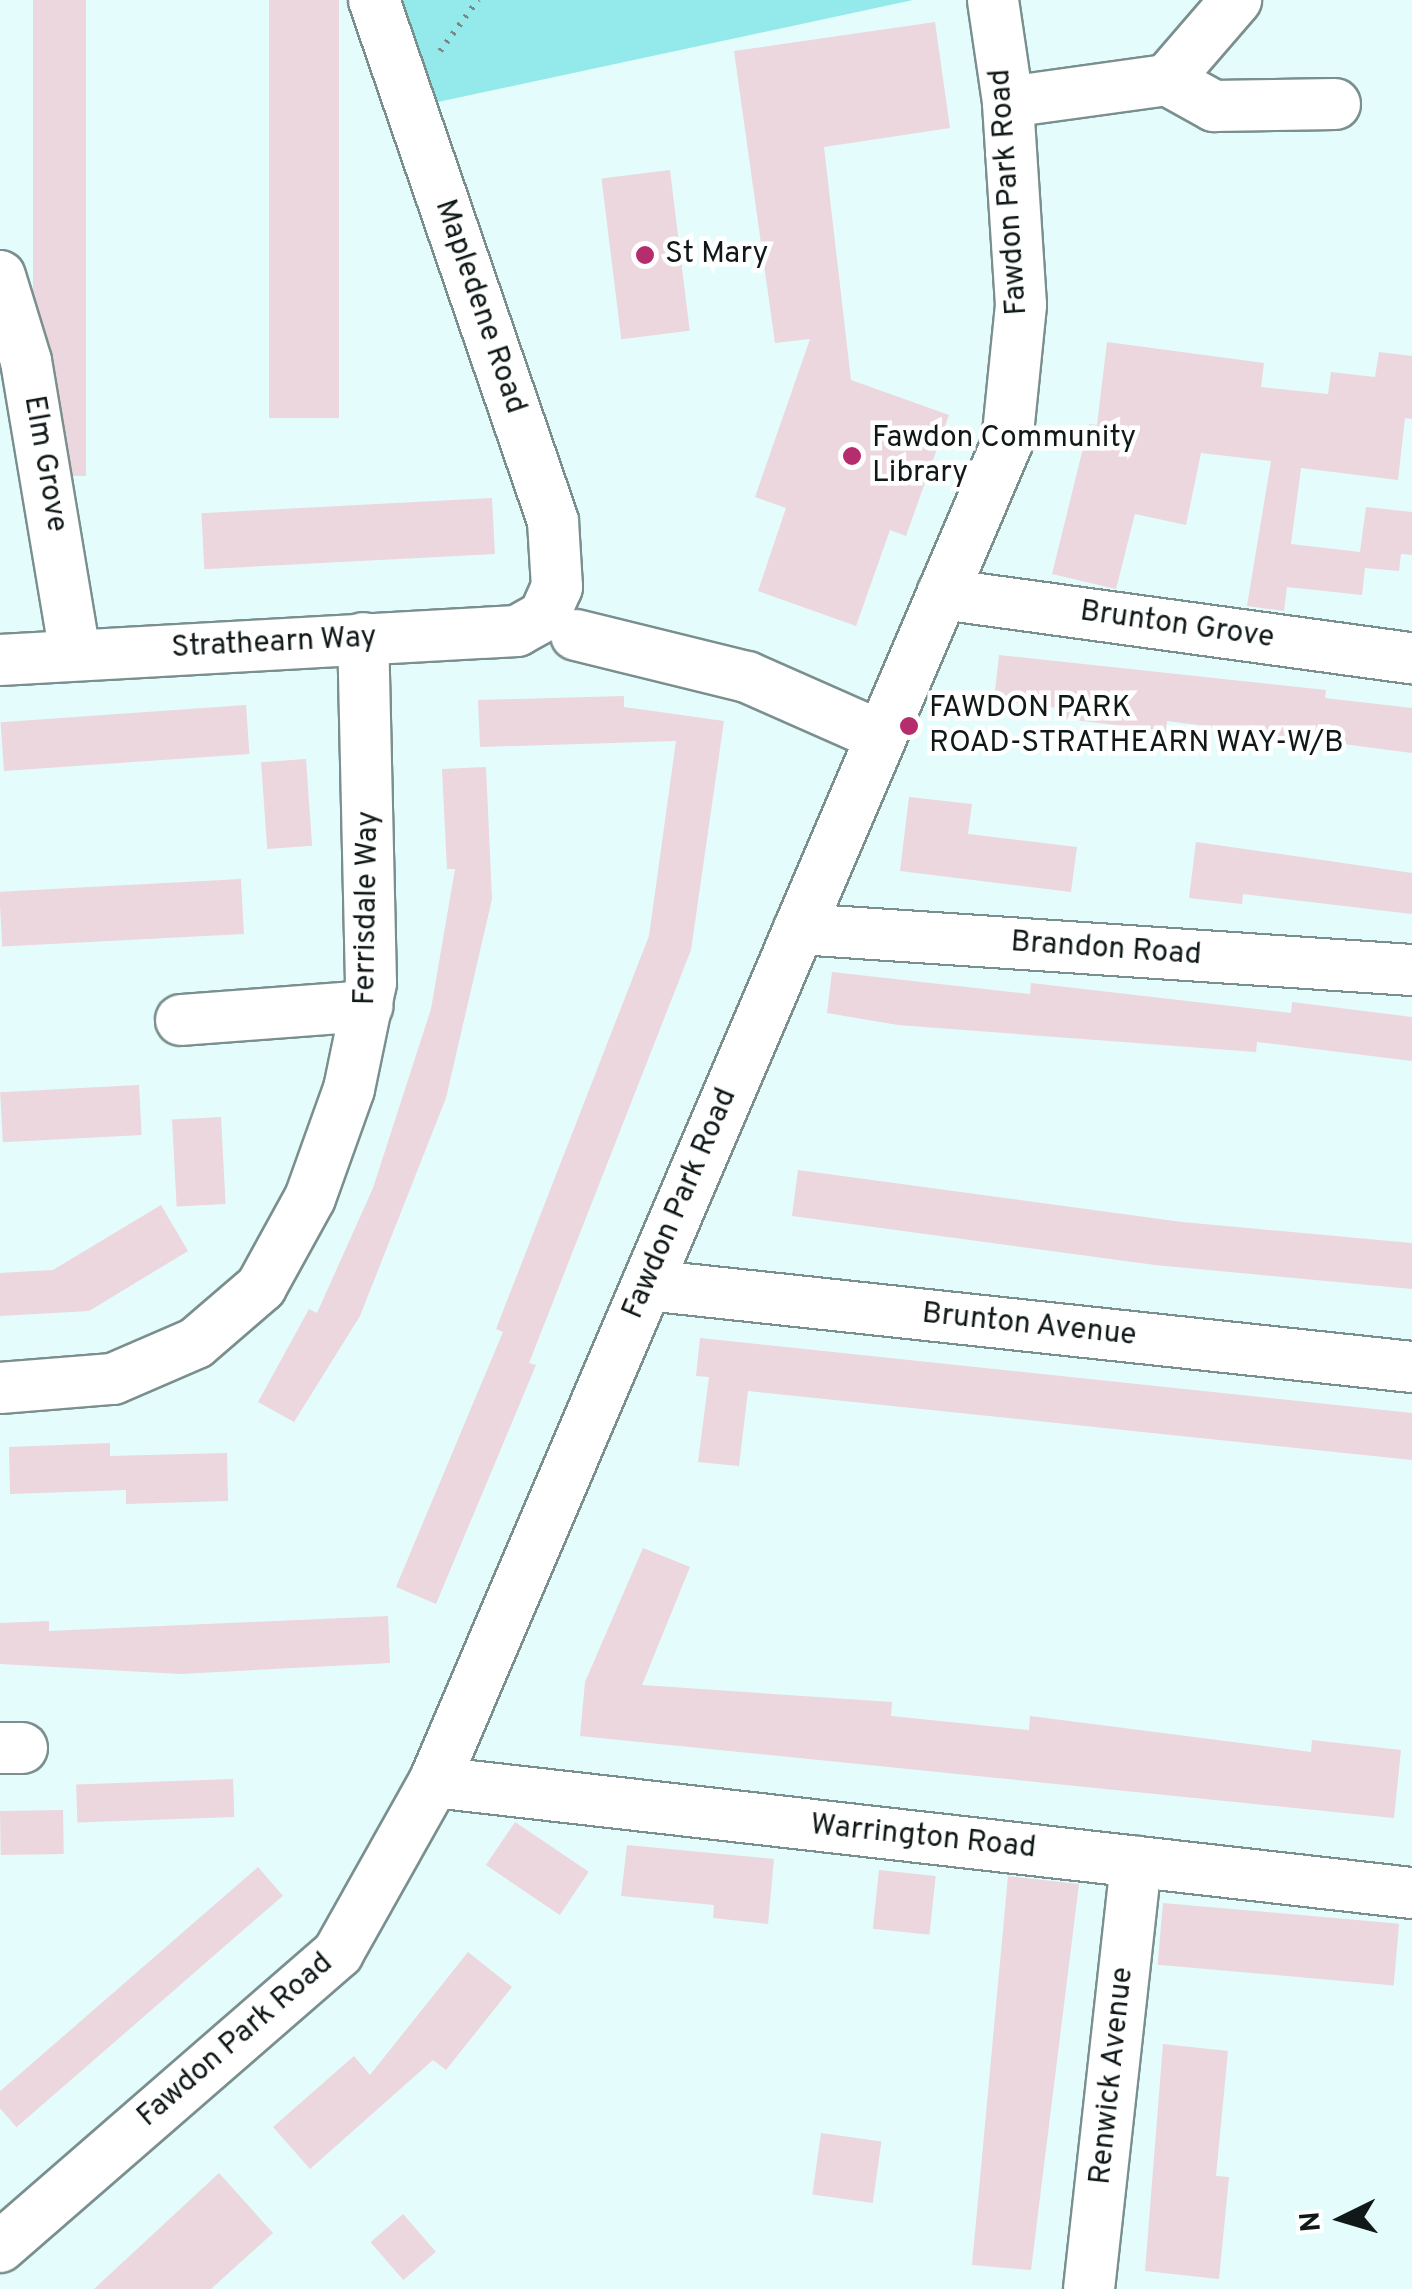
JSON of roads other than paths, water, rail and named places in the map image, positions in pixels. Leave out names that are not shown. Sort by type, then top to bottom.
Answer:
[{"type":"street","name":"Mapledene Road","points":[[374,0],[553,521],[560,626]]},
{"type":"street","name":"Fawdon Park Road","points":[[0,2246],[338,1954],[434,1782],[1007,443],[1020,305],[1008,102],[993,0]]},
{"type":"street","points":[[1167,80],[1236,0]]},
{"type":"street","points":[[1008,102],[1167,80],[1214,106],[1335,104]]},
{"type":"street","name":"Elm Grove","points":[[0,276],[26,361],[75,656]]},
{"type":"street","name":"Brunton Grove","points":[[942,594],[1412,658]]},
{"type":"street","name":"Strathearn Way","points":[[0,660],[560,626]]},
{"type":"street","points":[[560,626],[747,677],[881,736]]},
{"type":"street","name":"Ferrisdale Way","points":[[0,1388],[74,1385],[154,1365],[196,1343],[250,1298],[286,1247],[328,1154],[367,1006],[374,896],[363,638]]},
{"type":"street","name":"Brandon Road","points":[[799,929],[1412,970]]},
{"type":"street","points":[[181,1020],[367,1006]]},
{"type":"street","name":"Brunton Avenue","points":[[646,1285],[1412,1368]]},
{"type":"street","name":"Warrington Road","points":[[434,1782],[1412,1893]]},
{"type":"street","name":"Renwick Avenue","points":[[1089,2289],[1136,1862]]},
{"type":"place","name":"St Mary","points":[[645,255]]},
{"type":"place","name":"Fawdon Community Library","points":[[852,456]]},
{"type":"place","name":"FAWDON PARK ROAD-STRATHEARN WAY-W/B","points":[[909,726]]}]
